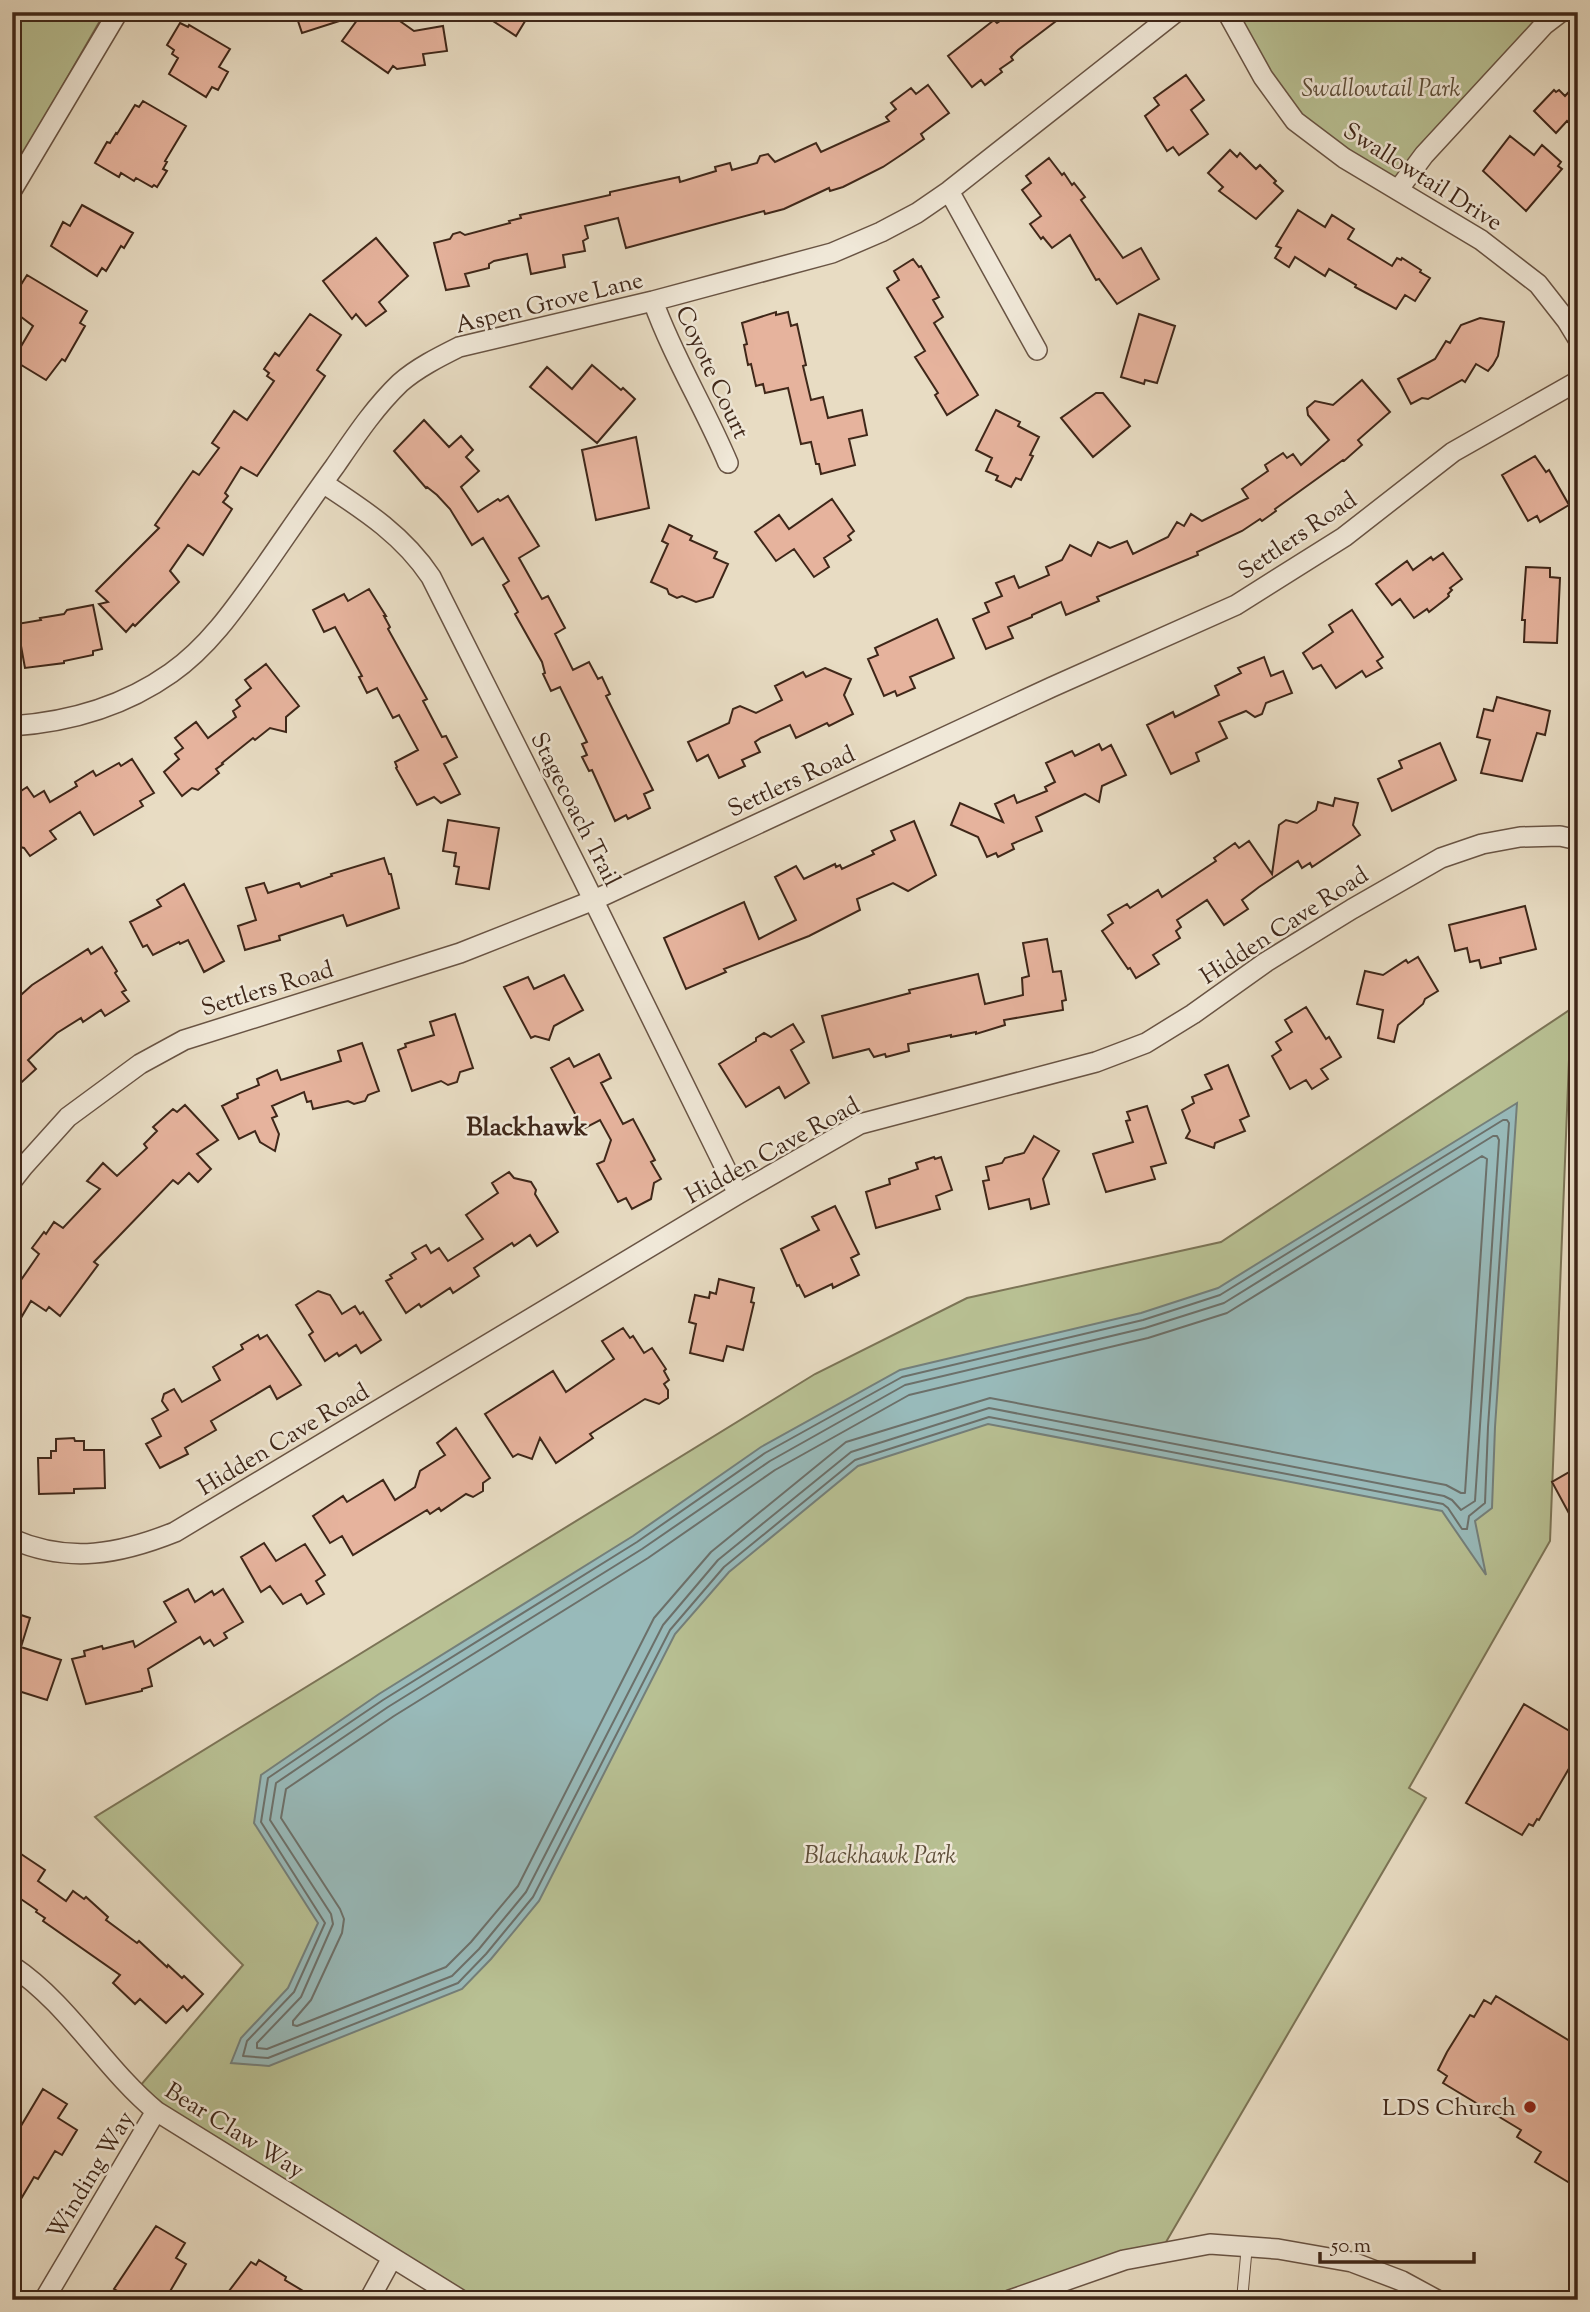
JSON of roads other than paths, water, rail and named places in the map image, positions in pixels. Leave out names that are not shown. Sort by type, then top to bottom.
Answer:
[{"type":"street","points":[[12,190],[118,12]]},
{"type":"street","name":"Aspen Grove Lane","points":[[12,726],[39,725],[88,715],[131,696],[172,673],[207,641],[234,610],[371,414],[402,381],[435,359],[459,347],[653,301],[832,253],[881,232],[917,213],[949,191],[1176,12]]},
{"type":"street","name":"Swallowtail Drive","points":[[1227,12],[1263,77],[1295,121],[1344,158],[1482,240],[1538,284],[1578,339]]},
{"type":"street","points":[[1398,190],[1423,155],[1545,25],[1561,12]]},
{"type":"street","points":[[949,191],[1037,350]]},
{"type":"street","name":"Coyote Court","points":[[653,301],[663,328],[712,424],[728,463]]},
{"type":"street","name":"Settlers Road","points":[[12,1181],[68,1117],[141,1064],[184,1040],[460,953],[594,900],[1026,699],[1236,605],[1344,537],[1453,452],[1578,381]]},
{"type":"street","name":"Stagecoach Trail","points":[[323,483],[380,521],[417,555],[431,577],[738,1194]]},
{"type":"street","name":"Hidden Cave Road","points":[[12,1539],[29,1546],[83,1554],[117,1552],[141,1546],[175,1532],[738,1194],[860,1124],[1097,1062],[1146,1043],[1193,1014],[1266,962],[1441,858],[1482,844],[1520,837],[1560,836],[1578,840]]},
{"type":"street","name":"Bear Claw Way","points":[[12,1966],[40,1989],[134,2093],[156,2111],[461,2300]]},
{"type":"street","name":"Winding Way","points":[[44,2300],[156,2111]]},
{"type":"street","points":[[1010,2300],[1124,2260],[1210,2244],[1247,2245],[1352,2262],[1402,2281],[1437,2300]]},
{"type":"street","points":[[369,2300],[392,2258]]},
{"type":"lane","points":[[1242,2300],[1247,2245]]},
{"type":"water","points":[[1517,1103],[1492,1508],[1475,1521],[1486,1575],[1442,1511],[988,1424],[858,1466],[729,1572],[675,1634],[539,1901],[462,1989],[269,2066],[231,2063],[241,2038],[288,1988],[318,1923],[254,1823],[261,1775],[379,1694],[633,1536],[761,1447],[900,1370],[1141,1313],[1218,1288]]},
{"type":"place","name":"LDS Church","points":[[1530,2107]]},
{"type":"district","name":"Blackhawk","points":[[527,1126]]},
{"type":"park label","name":"Swallowtail Park","points":[[1381,88]]},
{"type":"park label","name":"Blackhawk Park","points":[[880,1855]]}]
